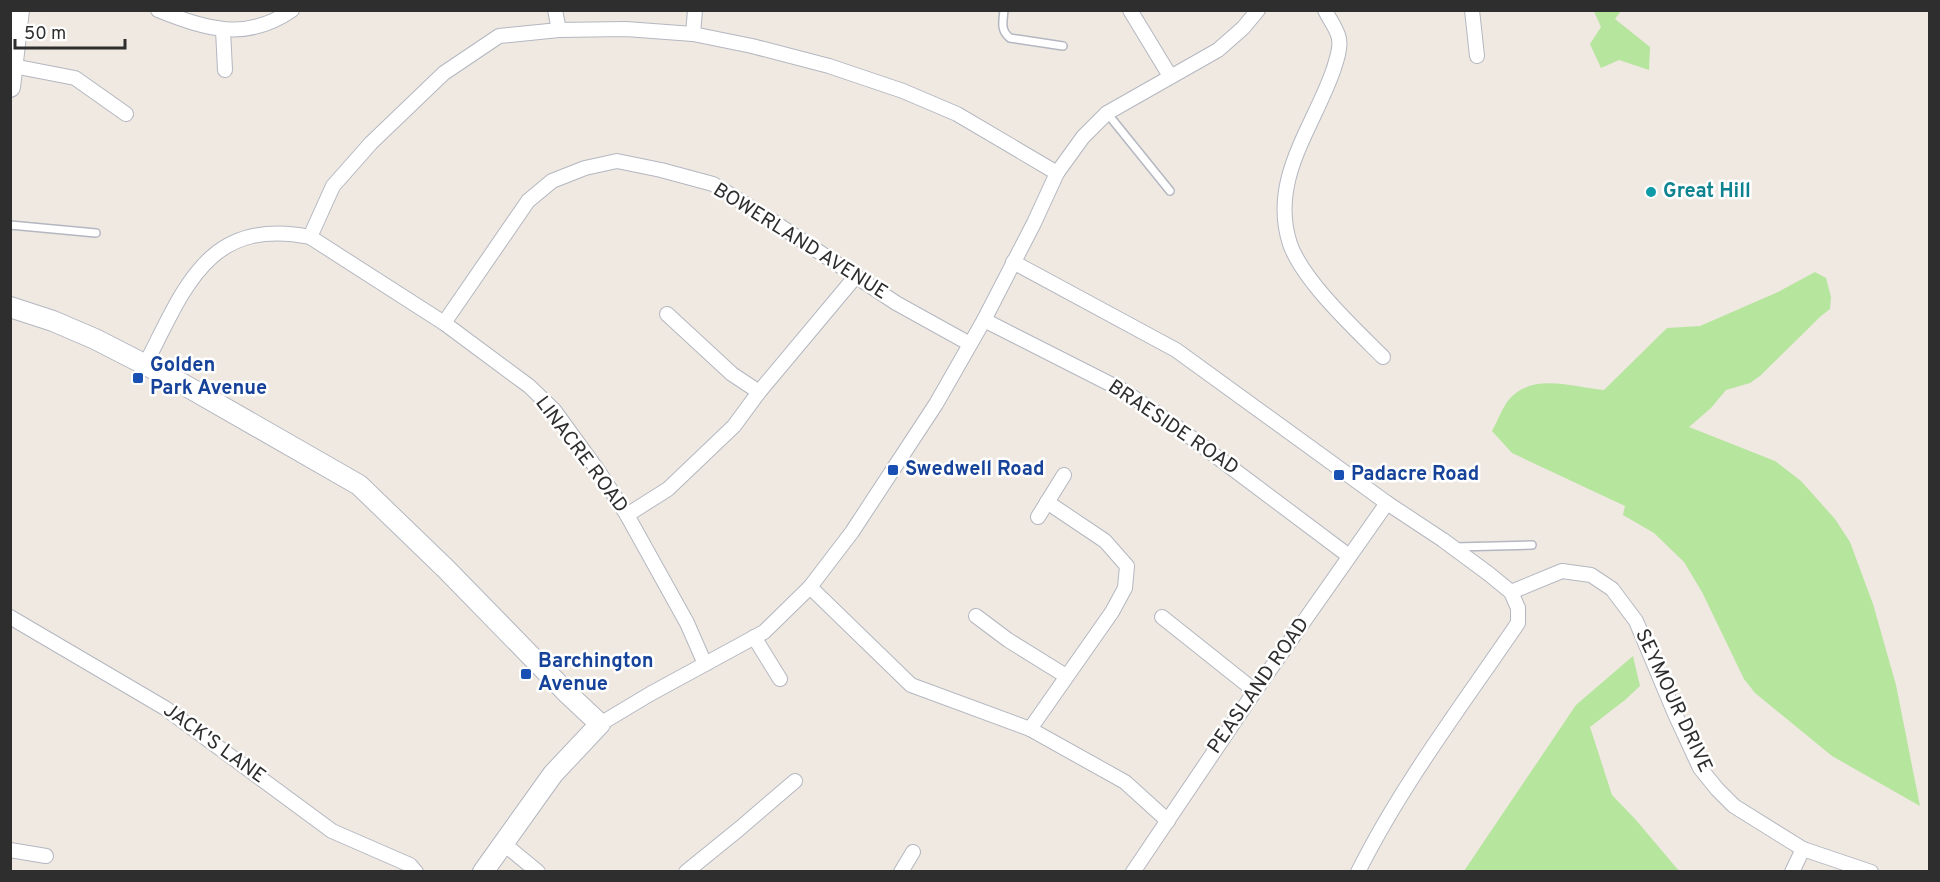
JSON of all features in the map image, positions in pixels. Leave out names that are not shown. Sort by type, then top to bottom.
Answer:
[{"type":"street","points":[[10,87],[19,10]]},
{"type":"street","points":[[158,10],[181,19],[223,30],[249,30],[276,22],[292,10]]},
{"type":"street","points":[[555,10],[558,30]]},
{"type":"street","points":[[693,34],[695,10]]},
{"type":"street","points":[[1130,10],[1170,76]]},
{"type":"street","points":[[483,872],[553,774],[600,724],[764,632],[810,587],[852,532],[936,405],[984,320],[1057,173],[1083,137],[1107,113],[1218,50],[1258,10]]},
{"type":"street","points":[[1325,10],[1340,40],[1336,60],[1328,85],[1294,158],[1285,187],[1283,211],[1291,245],[1308,276],[1335,308],[1383,357]]},
{"type":"street","points":[[1472,10],[1477,56]]},
{"type":"street","points":[[145,365],[195,273],[214,254],[250,236],[289,233],[310,237],[333,186],[371,143],[444,73],[499,36],[558,30],[626,29],[693,34],[752,46],[829,66],[903,91],[957,114],[1057,173]]},
{"type":"street","points":[[223,30],[225,70]]},
{"type":"street","points":[[13,66],[75,78],[126,114]]},
{"type":"street","name":"BOWERLAND AVENUE","points":[[444,323],[528,201],[552,181],[585,168],[617,161],[713,184],[896,303],[970,344]]},
{"type":"street","name":"LINACRE ROAD","points":[[310,237],[444,323],[529,386],[554,410],[627,515],[687,623],[705,664]]},
{"type":"street","points":[[1013,262],[1176,350],[1452,547],[1510,592],[1518,608],[1518,623],[1409,784],[1376,836],[1358,872]]},
{"type":"street","points":[[627,515],[668,489],[734,426],[759,392],[856,276]]},
{"type":"street","points":[[10,307],[85,334],[181,383],[359,485],[446,569],[567,694],[600,724]]},
{"type":"street","points":[[667,314],[732,374],[759,392]]},
{"type":"street","name":"BRAESIDE ROAD","points":[[984,320],[1124,391],[1177,427],[1349,556]]},
{"type":"street","points":[[1038,517],[1064,475]]},
{"type":"street","points":[[1030,729],[1112,612],[1128,576],[1127,566],[1105,541],[1047,502]]},
{"type":"street","name":"PEASLAND ROAD","points":[[1133,872],[1255,691],[1388,503]]},
{"type":"street","name":"SEYMOUR DRIVE","points":[[1510,592],[1562,571],[1591,575],[1612,589],[1636,621],[1700,768],[1717,789],[1734,806],[1803,849],[1871,872]]},
{"type":"street","points":[[810,587],[911,685],[1030,729],[1125,782],[1168,821]]},
{"type":"street","points":[[976,616],[1008,640],[1066,676]]},
{"type":"street","name":"JACK'S LANE","points":[[10,617],[165,708],[332,831],[410,865],[416,872]]},
{"type":"street","points":[[1162,617],[1255,691]]},
{"type":"street","points":[[754,637],[780,679]]},
{"type":"street","points":[[686,872],[795,781]]},
{"type":"street","points":[[504,844],[538,872]]},
{"type":"street","points":[[1792,872],[1803,849]]},
{"type":"street","points":[[10,850],[46,856]]},
{"type":"street","points":[[901,872],[914,852]]},
{"type":"lane","points":[[1004,10],[1002,26],[1004,33],[1010,38],[1063,46]]},
{"type":"lane","points":[[1107,113],[1170,191]]},
{"type":"lane","points":[[10,225],[96,233]]},
{"type":"lane","points":[[1452,547],[1532,545]]},
{"type":"green space","points":[[1594,11],[1621,11],[1615,19],[1650,47],[1649,70],[1619,60],[1601,68],[1590,44],[1601,27]]},
{"type":"green space","points":[[1815,272],[1826,278],[1831,297],[1830,309],[1760,376],[1750,383],[1726,390],[1711,408],[1689,427],[1775,461],[1801,481],[1835,519],[1850,542],[1873,604],[1896,685],[1920,806],[1832,756],[1755,693],[1744,679],[1702,592],[1684,562],[1654,533],[1623,515],[1625,506],[1512,453],[1492,431],[1507,402],[1517,392],[1528,387],[1552,383],[1604,390],[1667,328],[1700,326],[1778,292]]},
{"type":"green space","points":[[1633,656],[1640,686],[1590,727],[1612,795],[1679,871],[1464,871],[1576,705]]},
{"type":"place","name":"Great Hill","points":[[1651,192]]},
{"type":"place","name":"Golden Park Avenue","points":[[138,378]]},
{"type":"place","name":"Swedwell Road","points":[[893,470]]},
{"type":"place","name":"Padacre Road","points":[[1339,475]]},
{"type":"place","name":"Barchington Avenue","points":[[526,674]]}]
